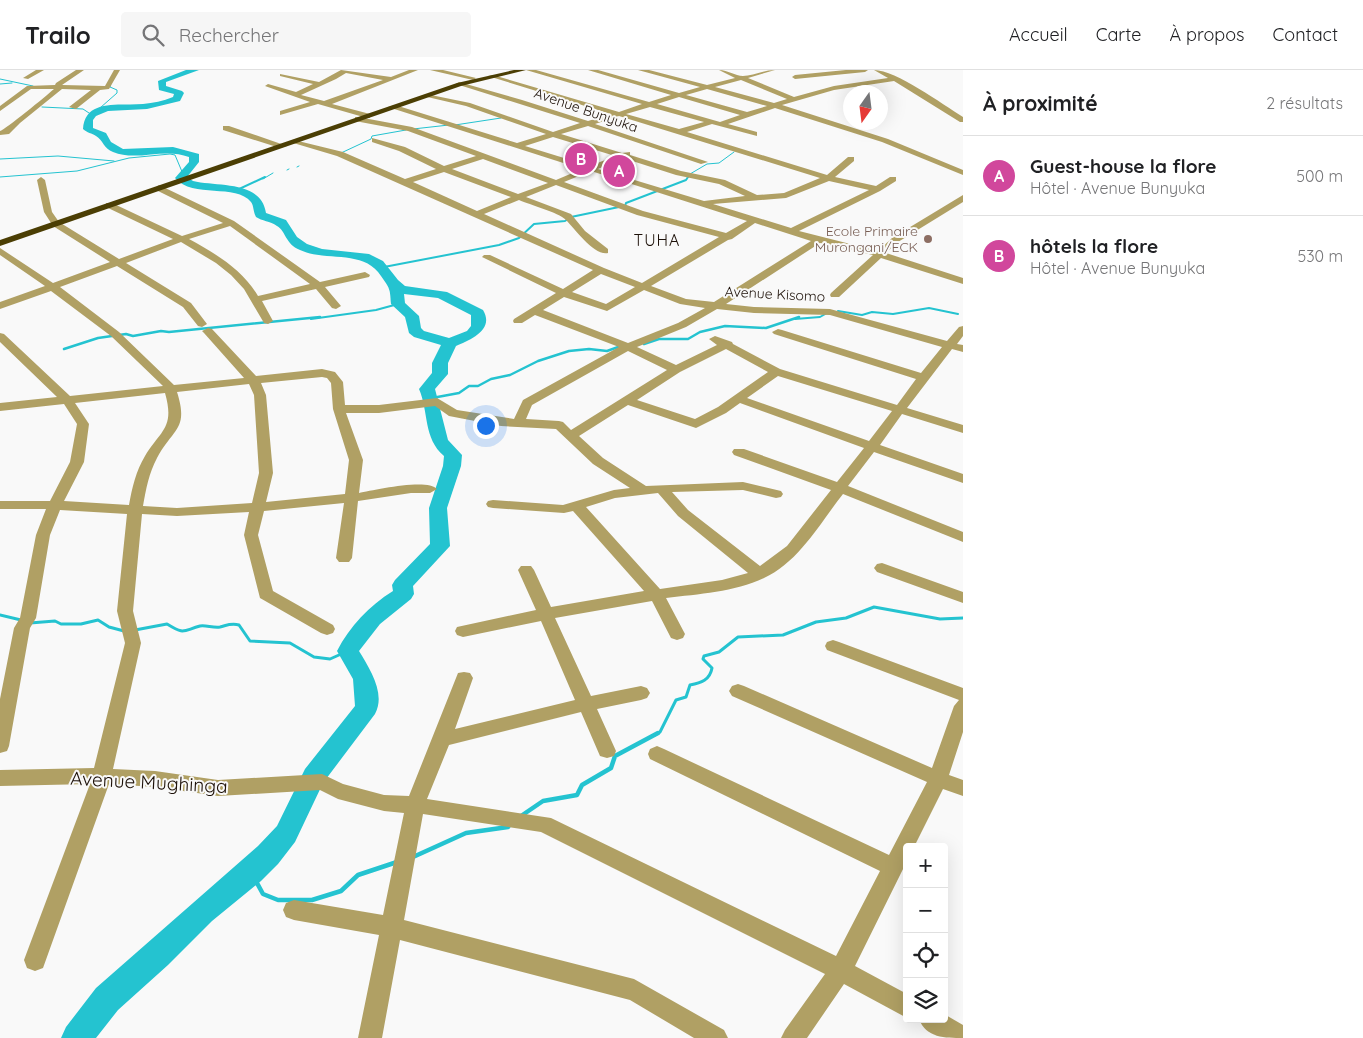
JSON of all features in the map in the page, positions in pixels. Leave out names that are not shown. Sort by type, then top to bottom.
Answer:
[{"type":"highway","points":[[0,243],[459,84],[523,70]]},
{"type":"street","points":[[26,78],[41,70]]},
{"type":"street","points":[[0,133],[6,132],[59,88],[58,84],[81,70]]},
{"type":"street","points":[[0,109],[29,87],[107,88],[117,70]]},
{"type":"street","points":[[297,94],[323,83],[345,70],[392,79]]},
{"type":"street","points":[[283,113],[364,90],[415,70]]},
{"type":"street","points":[[434,70],[477,79]]},
{"type":"street","points":[[529,70],[754,134]]},
{"type":"street","points":[[591,70],[748,114]]},
{"type":"street","points":[[722,70],[793,99]]},
{"type":"street","points":[[801,70],[819,74]]},
{"type":"street","points":[[795,77],[865,70]]},
{"type":"street","points":[[877,70],[963,120]]},
{"type":"street","points":[[491,112],[573,82],[608,74],[633,71],[816,116],[937,160],[963,173]]},
{"type":"street","points":[[405,182],[649,104],[740,78],[772,71]]},
{"type":"street","points":[[282,75],[323,83],[335,83]]},
{"type":"street","points":[[786,75],[834,88]]},
{"type":"street","points":[[491,76],[828,178],[877,189]]},
{"type":"street","points":[[641,148],[679,132],[717,123],[793,99],[834,88],[895,79]]},
{"type":"street","name":"Avenue Bunyuka","points":[[459,84],[520,101],[704,162]]},
{"type":"street","points":[[268,86],[367,116]]},
{"type":"street","points":[[345,86],[364,90]]},
{"type":"street","points":[[73,107],[98,88]]},
{"type":"street","points":[[426,96],[468,104],[552,134],[679,173],[722,182],[754,197]]},
{"type":"street","points":[[392,107],[819,240],[879,254],[963,281]]},
{"type":"street","points":[[358,119],[409,129],[560,182],[640,213],[729,237]]},
{"type":"street","points":[[226,128],[283,146]]},
{"type":"street","points":[[374,140],[402,149],[443,169],[570,218],[582,233],[605,251]]},
{"type":"street","name":"Avenue Kisomo","points":[[294,142],[340,154],[600,270],[684,302],[754,310],[825,311],[963,349]]},
{"type":"street","points":[[477,214],[519,199],[632,152]]},
{"type":"street","points":[[702,203],[786,195],[828,178],[852,159]]},
{"type":"street","points":[[792,231],[877,189],[893,179]]},
{"type":"street","points":[[41,180],[48,212],[56,224],[187,305],[205,328],[254,381],[260,395],[266,473],[251,535],[266,594],[327,629]]},
{"type":"street","points":[[159,188],[231,223],[319,286],[336,306]]},
{"type":"street","points":[[835,295],[895,240],[963,198]]},
{"type":"street","points":[[109,204],[181,239],[222,262],[245,284],[268,321]]},
{"type":"street","points":[[487,256],[564,293],[608,308],[729,237],[756,219]]},
{"type":"street","points":[[0,306],[181,239],[231,223]]},
{"type":"street","points":[[518,424],[526,403],[628,347],[682,325],[819,240]]},
{"type":"street","points":[[0,250],[54,287],[116,335],[168,384],[176,410],[173,426],[151,457],[140,482],[135,509],[125,611],[133,644],[102,776],[35,960]]},
{"type":"street","points":[[518,321],[600,270]]},
{"type":"street","points":[[254,300],[365,275]]},
{"type":"street","points":[[535,311],[628,347],[676,370]]},
{"type":"street","points":[[463,631],[546,613],[656,594],[696,591],[760,574],[788,554],[963,329]]},
{"type":"street","points":[[778,332],[924,378]]},
{"type":"street","points":[[0,336],[68,401],[83,424],[77,462],[55,505],[43,535],[0,746]]},
{"type":"street","points":[[715,338],[776,372],[963,428]]},
{"type":"street","points":[[570,436],[676,370],[728,344]]},
{"type":"street","points":[[625,400],[696,424],[739,399],[776,372]]},
{"type":"street","points":[[0,407],[322,373],[331,375],[337,382],[339,409],[356,460],[344,558]]},
{"type":"street","points":[[739,399],[963,478]]},
{"type":"street","points":[[339,409],[379,409],[432,403],[453,413],[518,424],[559,425],[598,461],[642,489]]},
{"type":"street","points":[[739,452],[840,488],[963,537]]},
{"type":"street","points":[[493,504],[564,509],[614,494],[661,488],[743,486],[776,494]]},
{"type":"street","points":[[661,488],[682,513],[760,574]]},
{"type":"street","points":[[0,505],[55,505],[177,512],[257,507],[351,498],[411,489],[430,489]]},
{"type":"street","points":[[576,505],[656,594],[677,634]]},
{"type":"street","points":[[882,568],[963,598]]},
{"type":"street","points":[[526,570],[607,751]]},
{"type":"street","points":[[833,646],[963,695]]},
{"type":"street","points":[[370,1038],[415,805],[464,678]]},
{"type":"street","points":[[738,691],[938,779],[963,788]]},
{"type":"street","points":[[442,739],[641,693]]},
{"type":"street","points":[[793,1038],[841,970],[938,779],[963,706]]},
{"type":"street","points":[[657,754],[892,867]]},
{"type":"street","name":"Avenue Mughinga","points":[[0,778],[102,776],[155,779],[218,788],[322,782],[338,791],[384,803],[415,805]]},
{"type":"street","points":[[415,805],[544,824],[841,970],[903,1004]]},
{"type":"street","points":[[294,910],[392,927],[634,990],[716,1038]]},
{"type":"street","points":[[937,1023],[963,1038]]},
{"type":"waterway","points":[[195,70],[162,81],[162,88],[179,93],[177,99],[147,107],[117,107],[99,110],[89,120],[88,129],[102,135],[107,144],[122,152],[173,150],[195,156],[194,162],[181,178],[189,183],[228,189],[252,196],[258,203],[260,214],[284,225],[292,239],[303,247],[312,251],[354,255],[374,261],[381,266],[397,287]]},
{"type":"waterway","points":[[0,79],[33,86]]},
{"type":"waterway","points":[[0,84],[12,83]]},
{"type":"waterway","points":[[42,107],[83,109],[92,115],[117,93],[117,90],[110,87],[111,83]]},
{"type":"waterway","points":[[455,125],[501,118]]},
{"type":"waterway","points":[[413,129],[449,125]]},
{"type":"waterway","points":[[341,153],[371,139],[372,136],[406,130]]},
{"type":"waterway","points":[[687,179],[690,174],[707,164],[719,163],[734,152]]},
{"type":"waterway","points":[[0,177],[77,171],[129,158],[170,154],[175,155],[183,174]]},
{"type":"waterway","points":[[0,159],[58,156],[114,161]]},
{"type":"waterway","points":[[263,179],[273,173]]},
{"type":"waterway","points":[[237,190],[265,177]]},
{"type":"waterway","points":[[625,206],[626,203],[686,180],[688,177]]},
{"type":"waterway","points":[[384,267],[499,245],[519,238],[534,224],[565,221],[571,217],[619,207]]},
{"type":"waterway","points":[[397,287],[411,292],[442,295],[478,313],[478,326],[472,334],[450,343]]},
{"type":"waterway","points":[[397,287],[398,304],[412,316],[414,330],[419,334],[450,343]]},
{"type":"waterway","points":[[311,319],[376,310],[398,304]]},
{"type":"waterway","points":[[838,311],[862,315],[872,312],[893,314],[929,308],[958,314]]},
{"type":"waterway","points":[[795,319],[820,317],[827,313]]},
{"type":"waterway","points":[[64,349],[98,338],[126,334],[133,336],[161,331],[169,332],[320,317]]},
{"type":"waterway","points":[[644,344],[659,339],[688,339],[700,332],[725,326],[766,328],[799,317]]},
{"type":"waterway","points":[[77,1038],[107,999],[158,955],[202,912],[251,872],[268,855],[286,834],[314,776],[367,708],[364,679],[348,651],[352,643],[372,619],[404,594],[402,585],[440,546],[438,508],[452,466],[453,455],[440,440],[435,424],[431,398],[427,389],[440,374],[440,363],[450,343]]},
{"type":"waterway","points":[[432,398],[459,393],[469,386],[478,386],[491,379],[510,375],[538,361],[569,351],[589,349],[607,351],[621,346]]},
{"type":"waterway","points":[[655,735],[660,732],[676,700],[686,697],[690,685],[701,682],[711,672],[712,668],[703,659],[704,656],[719,652],[738,637],[783,635],[816,622],[846,618],[874,607],[940,619],[963,618]]},
{"type":"waterway","points":[[0,615],[21,620]]},
{"type":"waterway","points":[[30,623],[55,621],[61,624],[81,624],[98,620],[109,627],[124,631]]},
{"type":"waterway","points":[[135,630],[167,624],[181,631],[200,626],[217,627],[234,624],[239,625],[250,641],[290,643],[314,657],[330,659],[348,651]]},
{"type":"waterway","points":[[521,816],[543,801],[577,795],[582,785],[611,768],[615,756],[658,733]]},
{"type":"waterway","points":[[413,857],[466,833],[508,827],[510,824]]},
{"type":"waterway","points":[[251,872],[263,894],[278,900],[312,900],[341,891],[358,875],[397,862]]},
{"type":"place","name":"hôtels la flore","points":[[581,159]]},
{"type":"place","name":"Guest-house la flore","points":[[619,171]]},
{"type":"place","name":"Ecole Primaire Murongani/ECK","points":[[928,239]]},
{"type":"district","name":"TUHA","points":[[657,240]]}]
